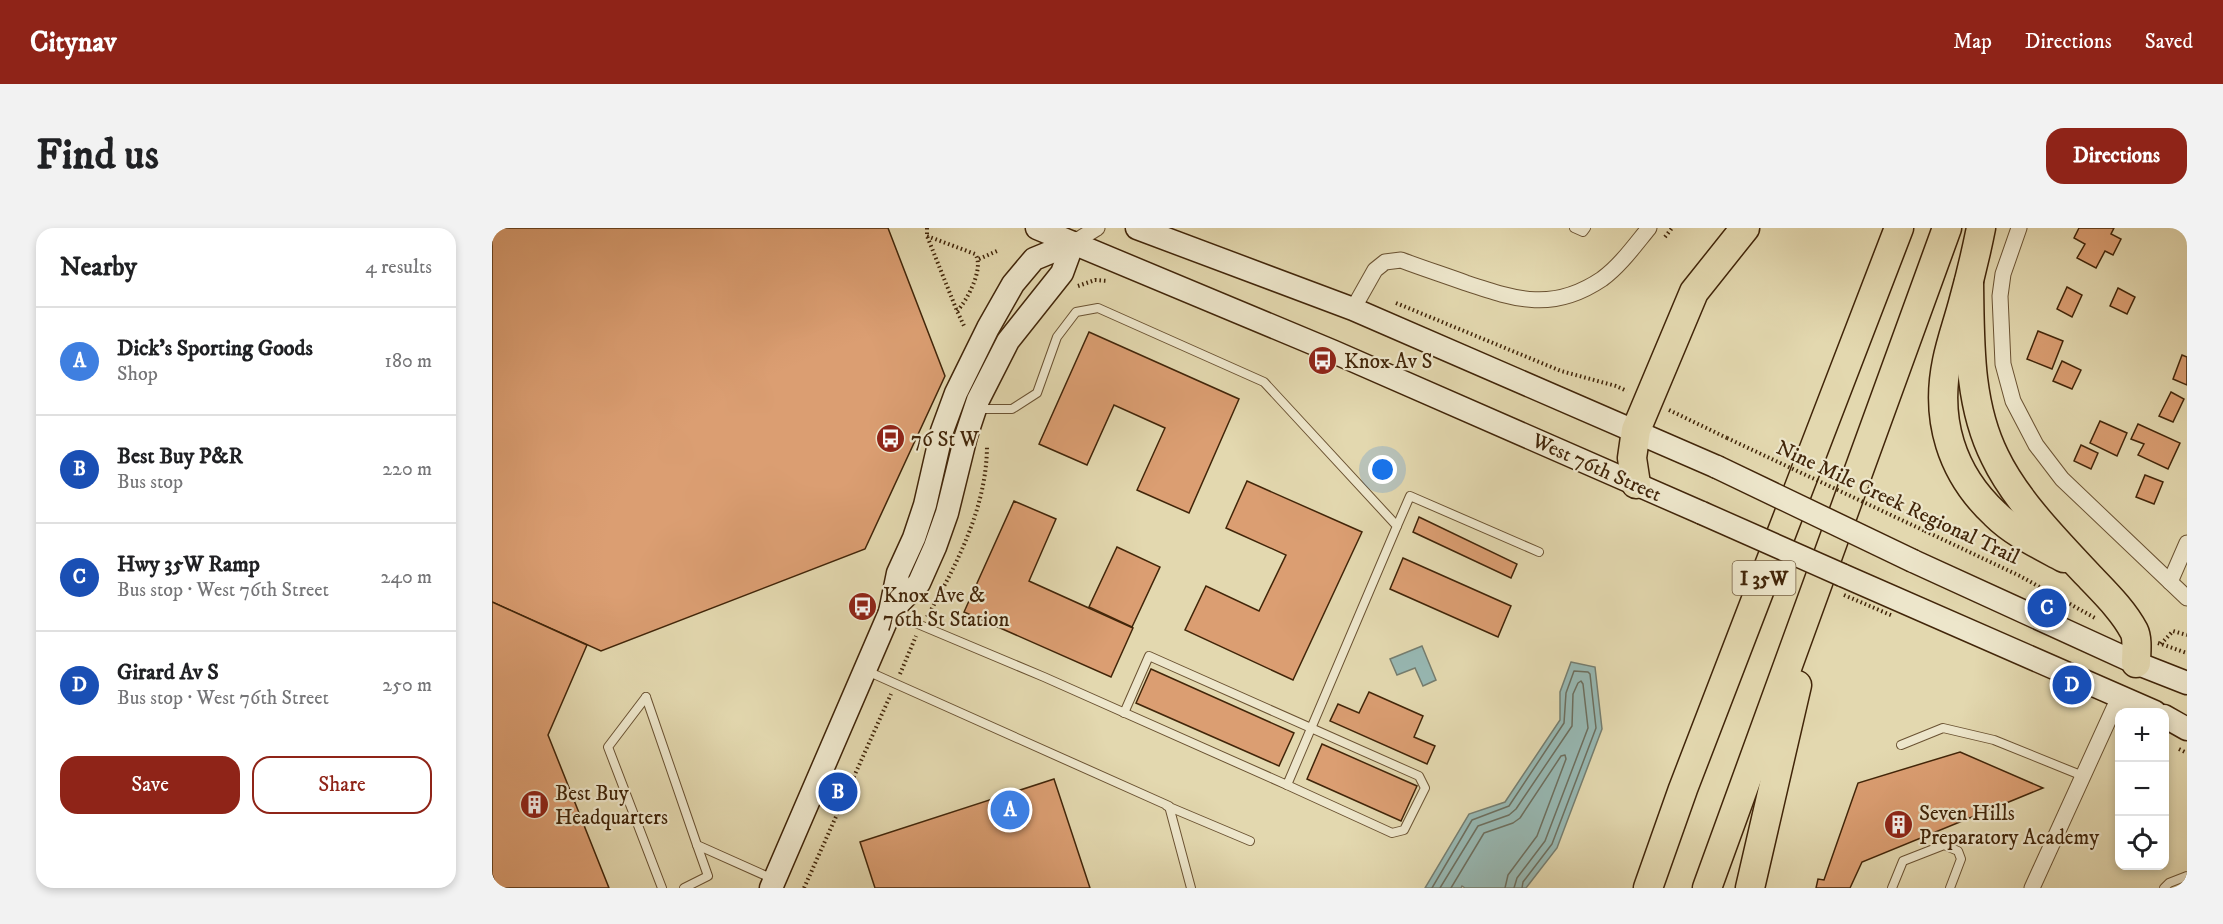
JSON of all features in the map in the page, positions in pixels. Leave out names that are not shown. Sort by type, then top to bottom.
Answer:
[{"type":"highway","points":[[1636,484],[1632,458],[1636,430],[1694,292],[1745,228]]},
{"type":"highway","name":"I 35W","points":[[1648,888],[1683,789],[1899,228]]},
{"type":"highway","name":"I 35W","points":[[1707,888],[1947,228]]},
{"type":"highway","points":[[1981,228],[1969,282],[1947,360],[1942,396],[1944,428],[1956,461],[1969,485],[1995,515],[2024,537],[2082,568]]},
{"type":"highway","points":[[1969,282],[1970,346],[1974,389],[1994,456],[2013,489],[2117,606],[2136,633],[2136,663]]},
{"type":"highway","points":[[1750,888],[1825,565]]},
{"type":"highway","points":[[1630,888],[1683,789]]},
{"type":"street","name":"West 76th Street","points":[[1037,228],[1334,352],[2143,708]]},
{"type":"street","points":[[773,884],[890,612],[898,573],[914,538],[925,505],[942,431],[954,399],[988,328],[1013,284],[1034,259],[1073,243],[1097,228]]},
{"type":"street","points":[[1137,228],[1353,309],[1636,430],[1913,561],[2136,663],[2187,683]]},
{"type":"street","points":[[1353,309],[1375,270],[1385,262],[1401,260],[1512,298],[1538,301],[1556,298],[1582,290],[1604,278],[1649,228]]},
{"type":"street","points":[[2019,228],[2003,274],[2000,296],[2003,364],[2013,401],[2037,445],[2062,479],[2187,598]]},
{"type":"street","points":[[890,612],[919,583],[935,547],[947,513],[975,408],[1008,341],[1062,273],[1073,243]]},
{"type":"street","points":[[2170,582],[2187,543]]},
{"type":"street","points":[[2032,888],[2136,663]]},
{"type":"lane","points":[[1574,228],[1583,232],[1586,228]]},
{"type":"lane","points":[[954,399],[975,408],[1012,409],[1037,393],[1057,337],[1076,312],[1098,308],[1264,382],[1397,526]]},
{"type":"lane","points":[[1287,785],[1410,496],[1539,552]]},
{"type":"lane","points":[[890,612],[1124,713],[1392,833],[1404,830],[1425,788],[1419,776],[1149,657],[1124,713]]},
{"type":"lane","points":[[865,670],[1250,841]]},
{"type":"lane","points":[[662,888],[608,747],[646,697],[708,876],[684,888]]},
{"type":"lane","points":[[1901,745],[1943,728],[1994,740],[2084,776]]},
{"type":"lane","points":[[1167,806],[1191,888]]},
{"type":"lane","points":[[698,845],[773,884]]},
{"type":"lane","points":[[1892,888],[1903,861],[1944,845],[1958,851],[1961,859],[1950,888]]},
{"type":"lane","points":[[2164,888],[2169,883],[2187,876]]},
{"type":"path","points":[[927,228],[927,236],[968,333]]},
{"type":"path","points":[[927,236],[975,254],[979,259],[979,268],[962,306],[957,311]]},
{"type":"path","points":[[979,259],[997,251]]},
{"type":"path","name":"Nine Mile Creek Regional Trail","points":[[1667,409],[2020,576],[2103,621]]},
{"type":"path","points":[[2187,635],[2173,631],[2161,644],[2187,653]]},
{"type":"water","points":[[1422,646],[1436,680],[1423,686],[1415,668],[1397,675],[1390,659]]},
{"type":"water","points":[[1571,662],[1595,667],[1602,729],[1557,848],[1526,888],[1465,888],[1462,886],[1461,888],[1425,888],[1469,814],[1505,802],[1560,720],[1560,692]]},
{"type":"building","points":[[492,228],[888,228],[945,376],[865,549],[601,651],[492,602]]},
{"type":"building","points":[[2079,228],[2114,228],[2111,234],[2121,239],[2113,255],[2105,251],[2096,268],[2077,258],[2085,244],[2074,238]]},
{"type":"building","points":[[2067,287],[2082,295],[2072,317],[2057,309]]},
{"type":"building","points":[[2118,288],[2135,297],[2127,314],[2110,306]]},
{"type":"building","points":[[2038,331],[2063,341],[2052,369],[2027,359]]},
{"type":"building","points":[[1089,332],[1239,399],[1189,513],[1137,490],[1165,428],[1114,405],[1087,465],[1039,444]]},
{"type":"building","points":[[2182,355],[2187,357],[2187,385],[2173,379]]},
{"type":"building","points":[[2062,361],[2081,370],[2072,389],[2053,381]]},
{"type":"building","points":[[2171,392],[2184,399],[2173,422],[2159,416]]},
{"type":"building","points":[[2100,421],[2127,433],[2117,456],[2090,443]]},
{"type":"building","points":[[2138,424],[2180,443],[2168,469],[2138,455],[2144,444],[2131,439]]},
{"type":"building","points":[[2081,445],[2098,453],[2091,469],[2074,461]]},
{"type":"building","points":[[2145,475],[2163,482],[2154,504],[2136,497]]},
{"type":"building","points":[[1247,481],[1362,532],[1293,680],[1185,630],[1206,586],[1259,611],[1286,555],[1226,528]]},
{"type":"building","points":[[1014,501],[1056,519],[1029,581],[1133,628],[1111,677],[964,612]]},
{"type":"building","points":[[1419,517],[1517,564],[1511,578],[1413,532]]},
{"type":"building","points":[[1117,547],[1160,567],[1132,627],[1089,607]]},
{"type":"building","points":[[1403,558],[1511,606],[1498,637],[1390,589]]},
{"type":"building","name":"Best Buy Headquarters","points":[[492,602],[587,645],[548,735],[609,888],[497,888],[492,874]]},
{"type":"building","points":[[1151,669],[1294,733],[1279,766],[1136,703]]},
{"type":"building","points":[[1369,692],[1423,716],[1414,737],[1435,746],[1427,764],[1330,721],[1338,704],[1359,713]]},
{"type":"building","points":[[1322,744],[1417,786],[1401,821],[1307,779]]},
{"type":"building","name":"Seven Hills Preparatory Academy","points":[[1960,752],[2043,788],[1862,862],[1850,888],[1816,888],[1818,879],[1824,880],[1858,783]]},
{"type":"building","points":[[1054,779],[1090,888],[875,888],[860,842]]},
{"type":"place","name":"Knox Av S","points":[[1323,361]]},
{"type":"place","name":"76 St W","points":[[890,439]]},
{"type":"place","name":"Knox Ave & 76th St Station","points":[[862,607]]},
{"type":"place","name":"Hwy 35W Ramp","points":[[2047,608]]},
{"type":"place","name":"Girard Av S","points":[[2072,685]]},
{"type":"place","name":"Best Buy P&R","points":[[838,792]]},
{"type":"place","name":"Best Buy Headquarters","points":[[534,805]]},
{"type":"place","name":"Dick's Sporting Goods","points":[[1010,810]]},
{"type":"place","name":"Seven Hills Preparatory Academy","points":[[1898,825]]}]
